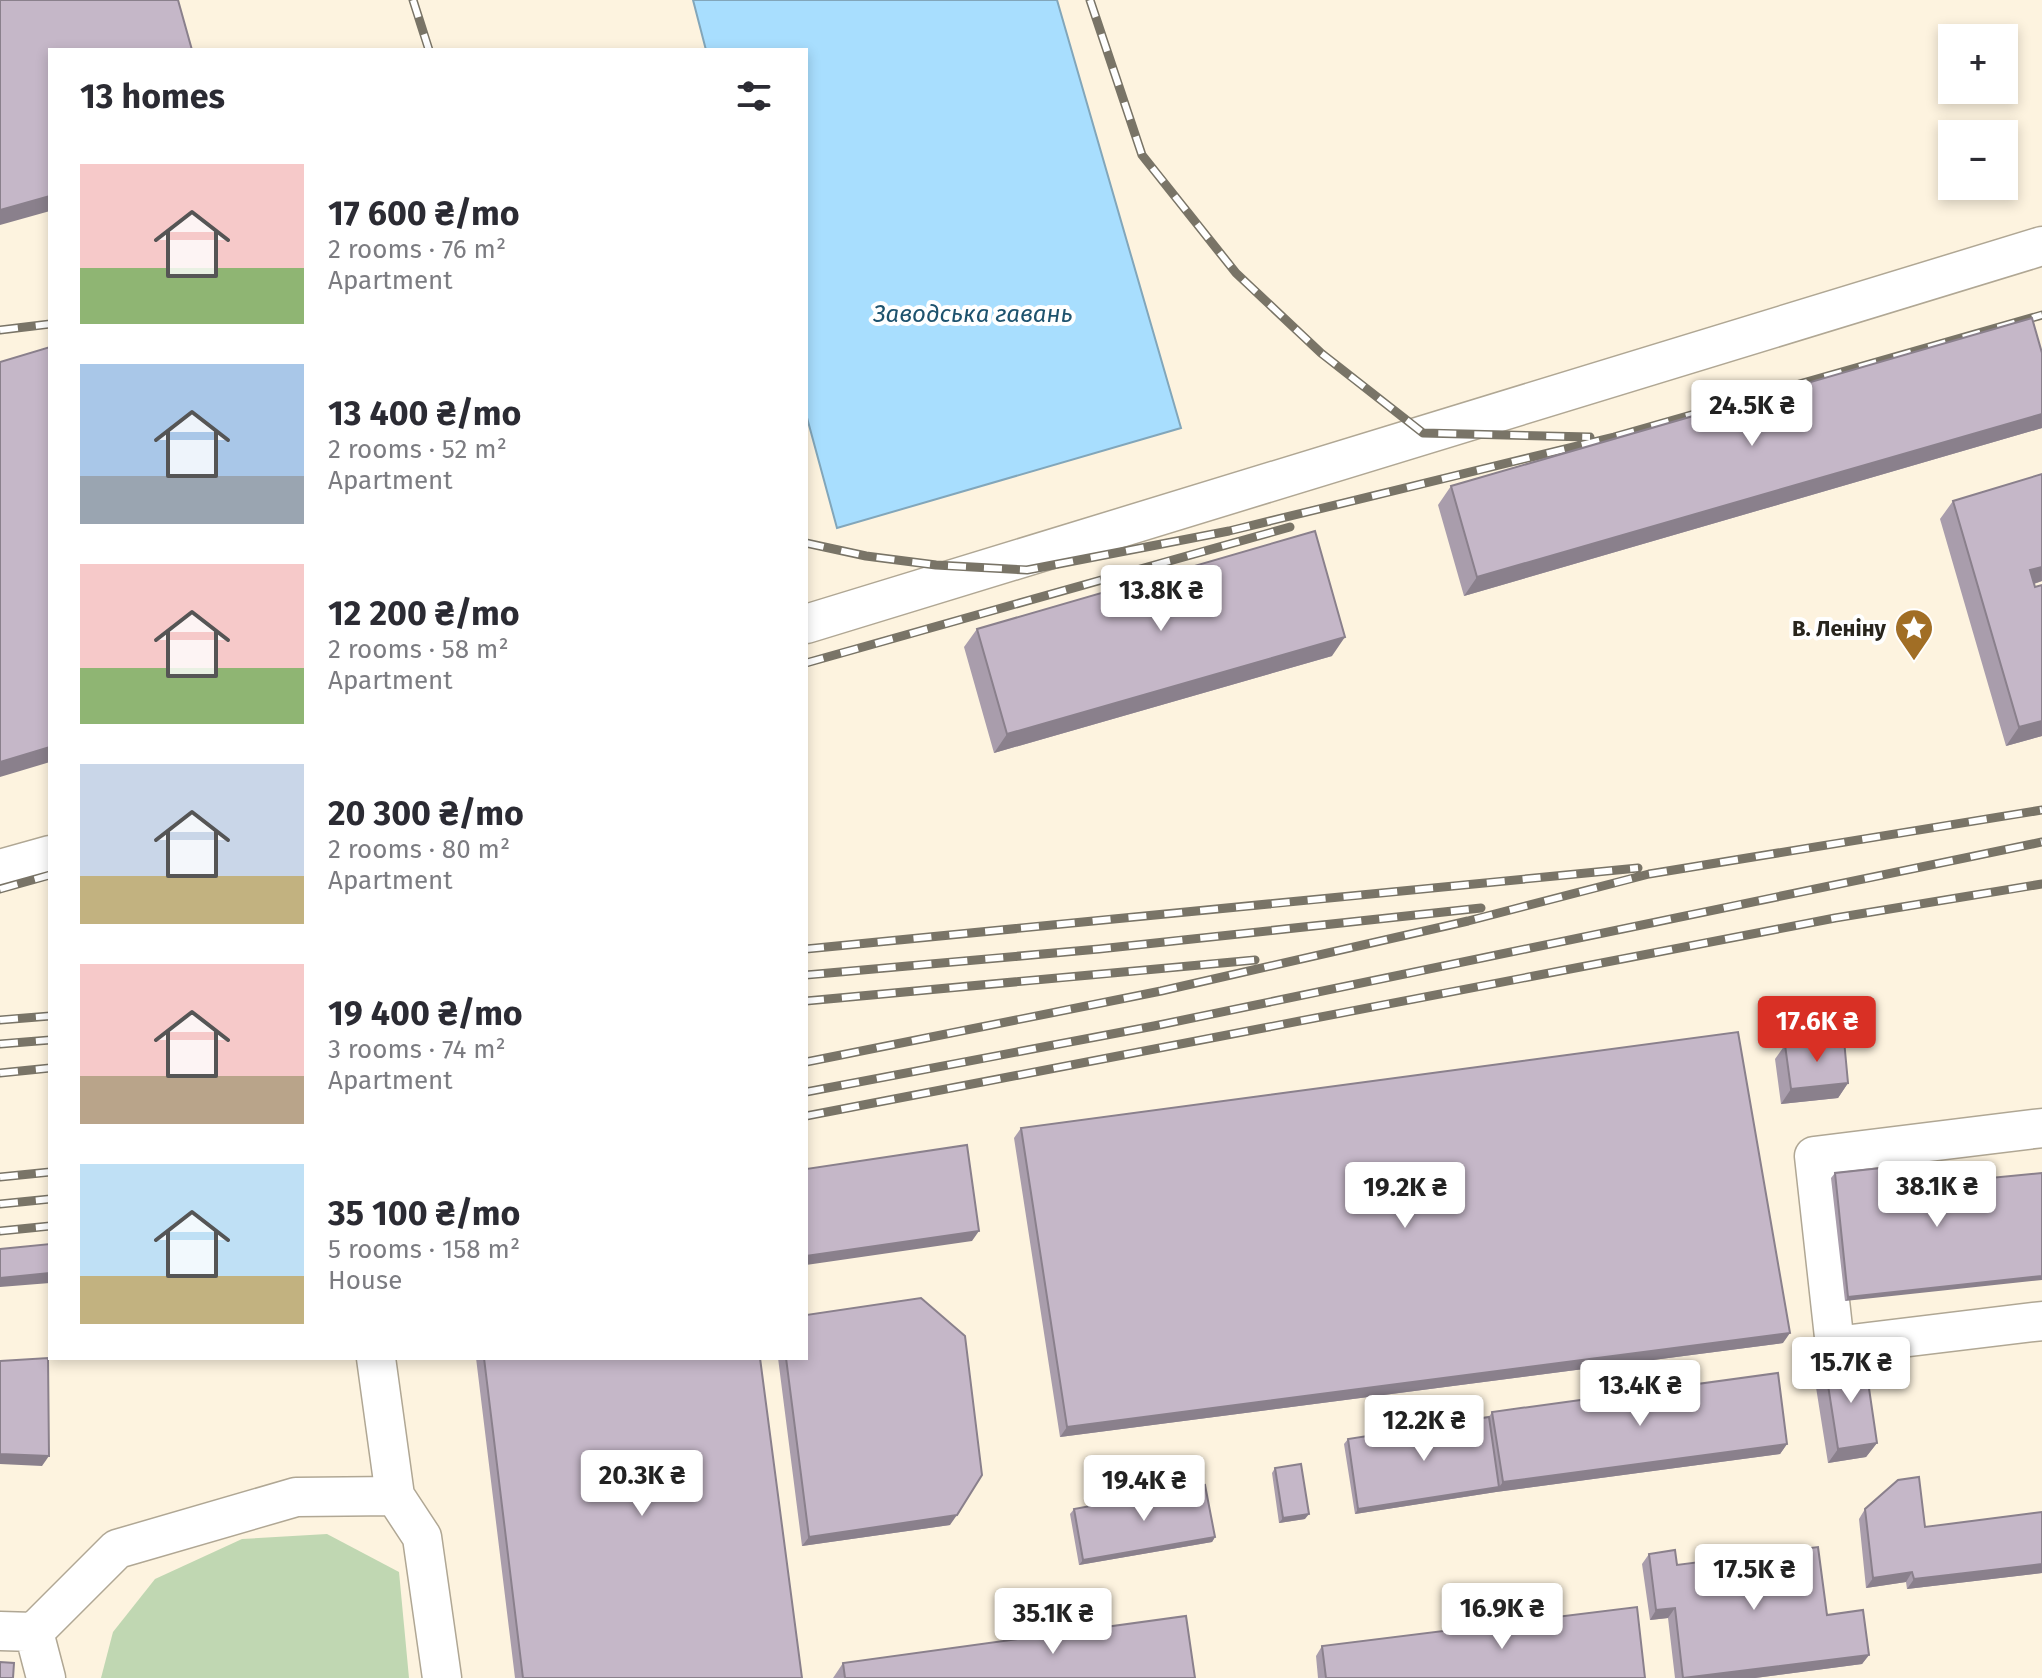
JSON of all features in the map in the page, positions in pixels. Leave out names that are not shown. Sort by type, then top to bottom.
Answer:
[{"type":"lane","points":[[808,623],[2042,246]]},
{"type":"lane","points":[[0,869],[48,856]]},
{"type":"lane","points":[[2042,1128],[1814,1156],[1835,1346],[2042,1321]]},
{"type":"lane","points":[[376,1360],[395,1496],[422,1537],[442,1678]]},
{"type":"lane","points":[[46,1678],[17,1632],[117,1549],[296,1497],[395,1496]]},
{"type":"green space","points":[[327,1534],[399,1572],[409,1678],[101,1678],[113,1632],[155,1579],[242,1539]]},
{"type":"water","name":"Заводська гавань","points":[[693,0],[1057,0],[1181,428],[837,528],[808,421],[808,48],[705,48]]},
{"type":"building","points":[[0,0],[178,0],[191,48],[48,48],[48,197],[0,210]]},
{"type":"building","points":[[2032,318],[2042,353],[2042,414],[1477,577],[1451,486]]},
{"type":"building","points":[[48,348],[48,748],[0,762],[0,362]]},
{"type":"building","points":[[2042,474],[2042,567],[2030,570],[2035,587],[2042,585],[2042,721],[2019,727],[1953,501]]},
{"type":"building","points":[[1315,531],[1345,637],[1007,734],[977,629]]},
{"type":"building","points":[[1738,1032],[1790,1333],[1067,1427],[1021,1128]]},
{"type":"building","points":[[1844,1040],[1848,1083],[1791,1089],[1785,1045]]},
{"type":"building","points":[[967,1145],[979,1231],[808,1256],[808,1169]]},
{"type":"building","points":[[1937,1162],[1939,1183],[2042,1173],[2042,1276],[1848,1297],[1835,1173]]},
{"type":"building","points":[[48,1244],[48,1273],[0,1278],[0,1249]]},
{"type":"building","points":[[921,1298],[965,1336],[982,1475],[957,1515],[809,1537],[786,1360],[808,1360],[808,1315]]},
{"type":"building","points":[[48,1358],[49,1456],[0,1454],[0,1361]]},
{"type":"building","points":[[484,1360],[760,1360],[802,1678],[523,1678]]},
{"type":"building","points":[[1865,1361],[1877,1443],[1838,1449],[1825,1366]]},
{"type":"building","points":[[1778,1373],[1787,1444],[1503,1482],[1492,1412]]},
{"type":"building","points":[[1489,1417],[1499,1487],[1358,1509],[1348,1439]]},
{"type":"building","points":[[1301,1464],[1309,1514],[1283,1518],[1275,1468]]},
{"type":"building","points":[[1919,1477],[1925,1527],[2042,1512],[2042,1564],[1914,1579],[1912,1572],[1873,1578],[1865,1509],[1898,1480]]},
{"type":"building","points":[[1205,1485],[1215,1537],[1083,1560],[1074,1509]]},
{"type":"building","points":[[1818,1547],[1827,1615],[1863,1610],[1869,1655],[1683,1678],[1675,1608],[1656,1610],[1649,1554],[1675,1550],[1677,1565]]},
{"type":"building","points":[[1637,1607],[1645,1678],[1326,1678],[1322,1646]]},
{"type":"building","points":[[1186,1616],[1195,1678],[845,1678],[843,1663]]},
{"type":"building","points":[[0,1662],[14,1663],[13,1678],[0,1678]]},
{"type":"railway","points":[[413,0],[428,48]]},
{"type":"railway","points":[[1090,0],[1142,155],[1236,273],[1321,353],[1423,433],[1590,437]]},
{"type":"railway","points":[[808,543],[866,556],[936,565],[1027,570],[1229,531],[1614,437],[2042,315]]},
{"type":"railway","points":[[0,330],[48,324]]},
{"type":"railway","points":[[808,662],[1290,527]]},
{"type":"railway","points":[[808,1062],[1161,991],[1468,921],[1649,874],[2042,810]]},
{"type":"railway","points":[[808,1092],[1154,1026],[2042,842]]},
{"type":"railway","points":[[808,949],[1638,868]]},
{"type":"railway","points":[[0,889],[48,876]]},
{"type":"railway","points":[[808,1116],[1835,918],[2042,884]]},
{"type":"railway","points":[[808,975],[1099,949],[1481,908]]},
{"type":"railway","points":[[808,1001],[1255,960]]},
{"type":"railway","points":[[0,1020],[48,1016]]},
{"type":"railway","points":[[0,1044],[48,1040]]},
{"type":"railway","points":[[0,1073],[48,1068]]},
{"type":"railway","points":[[0,1177],[48,1172]]},
{"type":"railway","points":[[0,1204],[48,1199]]},
{"type":"railway","points":[[0,1231],[48,1226]]},
{"type":"place","name":"В. Леніну","points":[[1914,662]]}]
